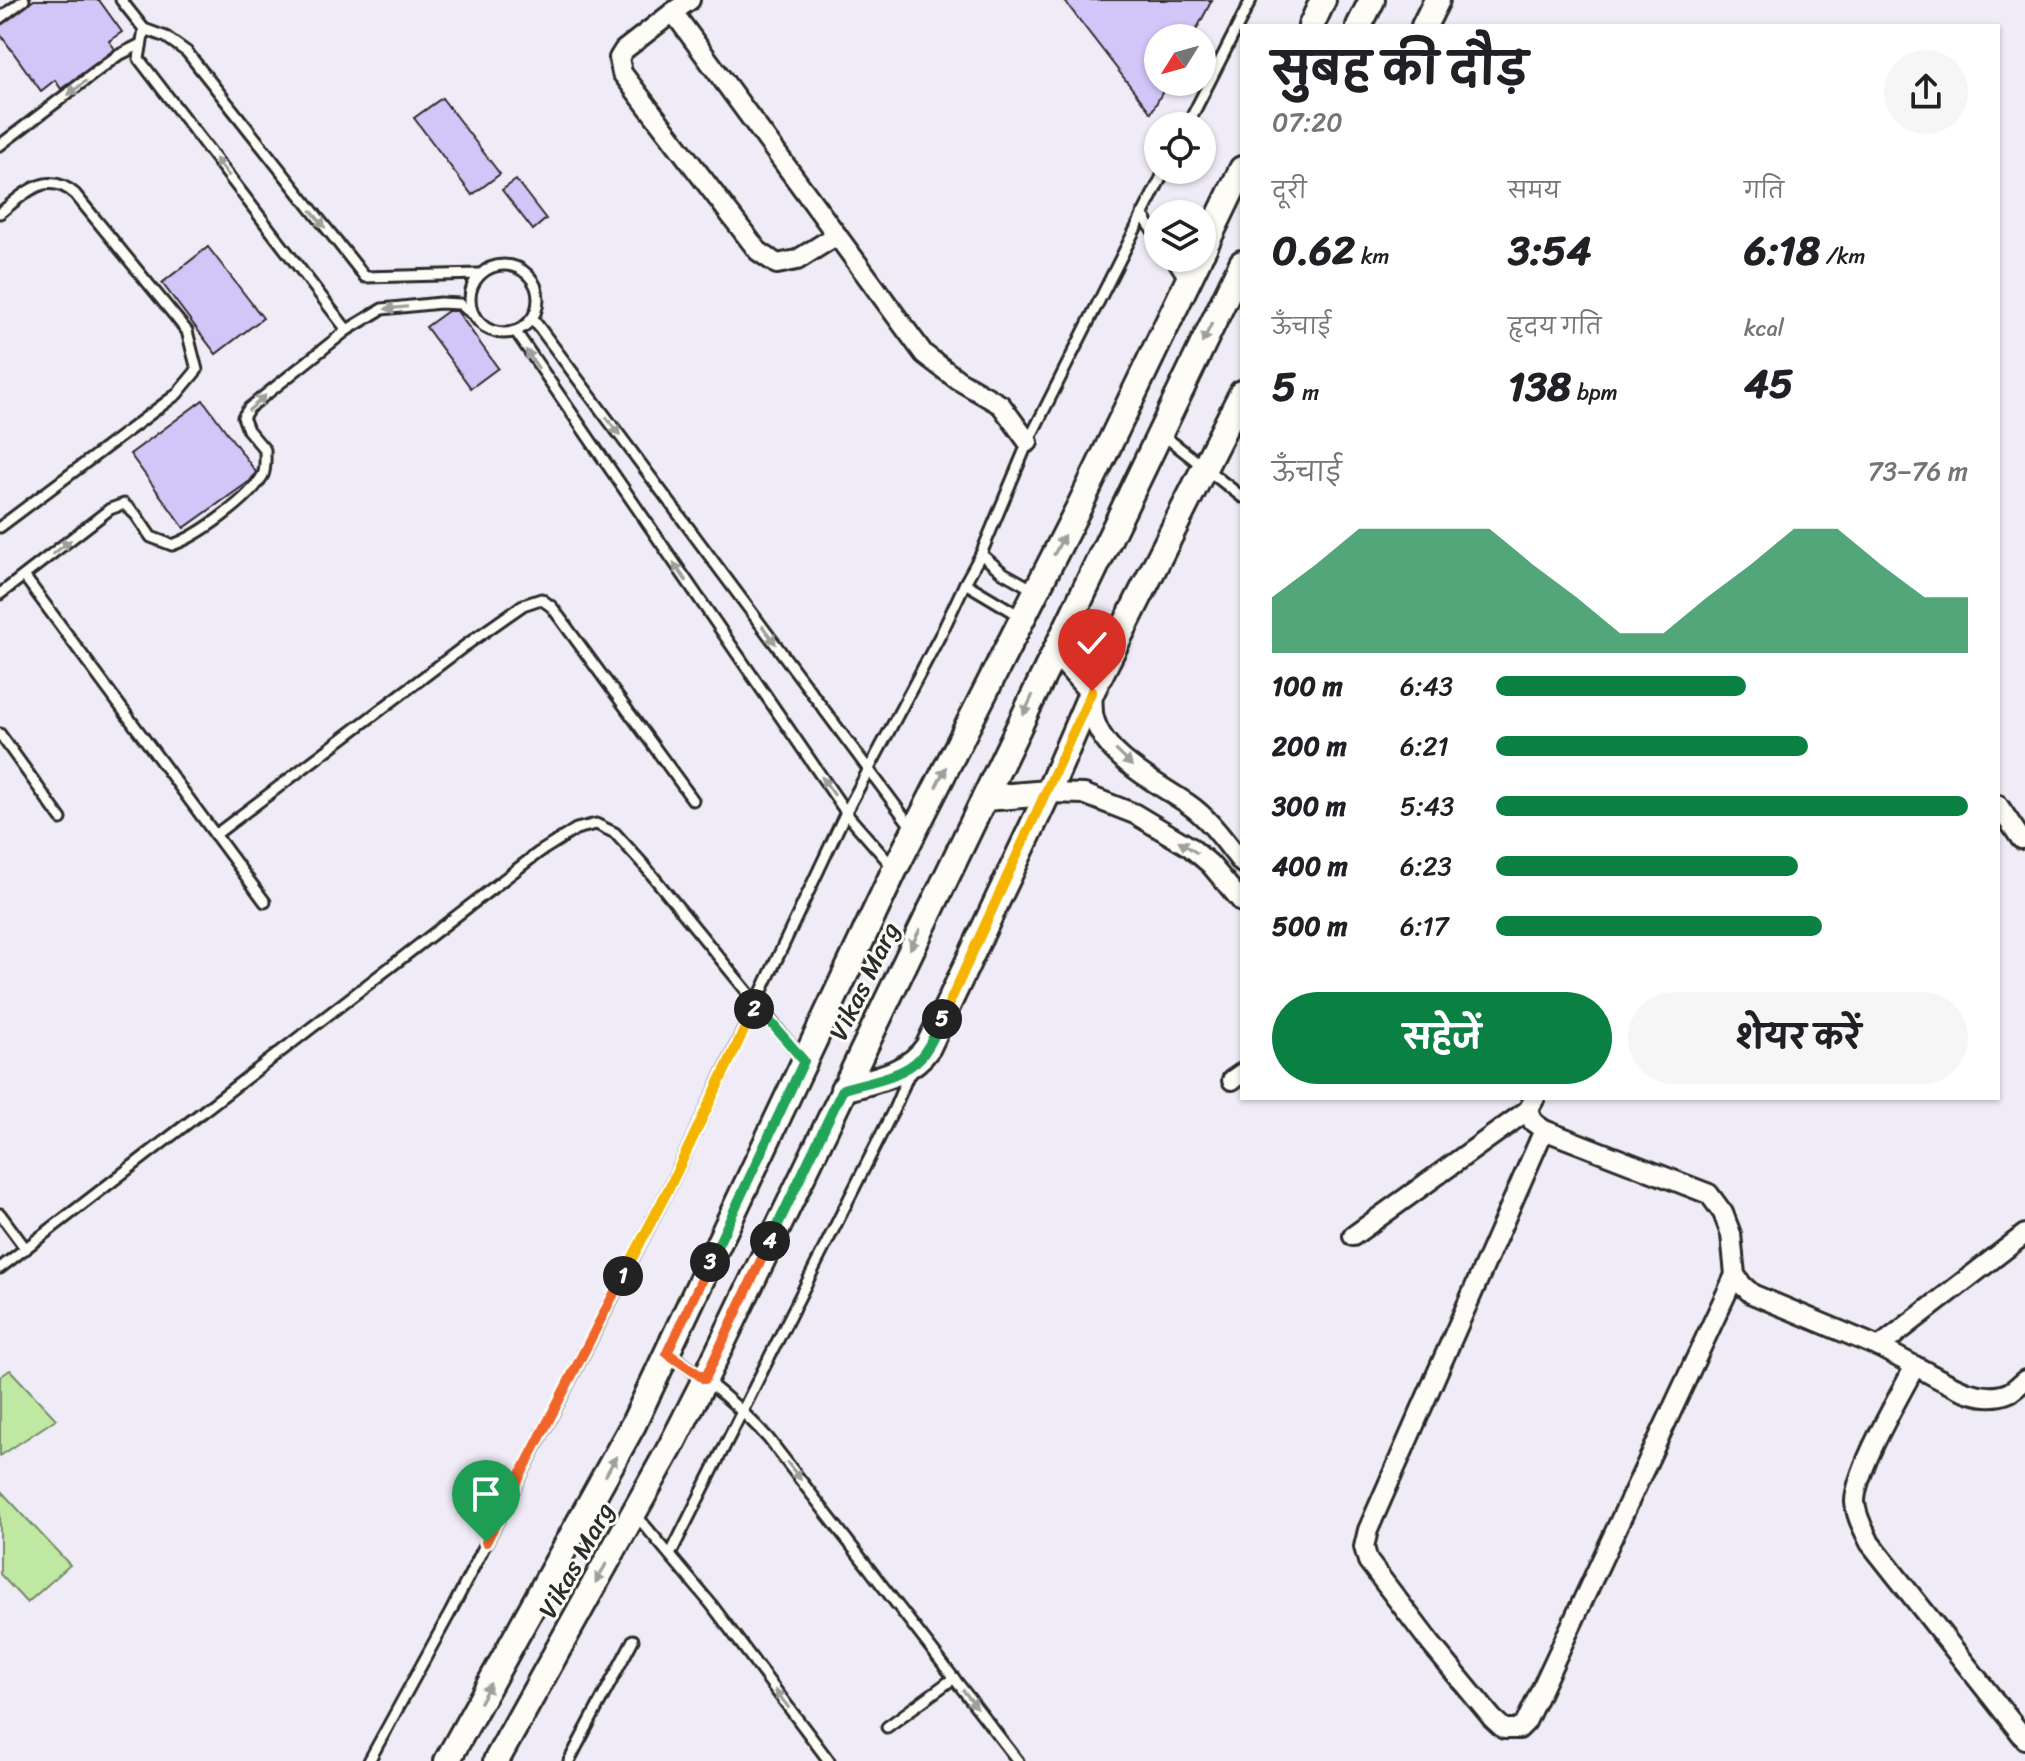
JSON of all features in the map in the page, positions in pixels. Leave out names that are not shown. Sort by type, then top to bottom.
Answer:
[{"type":"main road","points":[[1312,24],[1323,0]]},
{"type":"main road","points":[[1360,24],[1372,0]]},
{"type":"main road","points":[[1425,24],[1437,0]]},
{"type":"main road","points":[[1216,223],[1240,173]]},
{"type":"main road","name":"Vikas Marg","points":[[496,1761],[705,1379],[1240,267]]},
{"type":"main road","points":[[447,1761],[633,1425],[895,869],[1192,272]]},
{"type":"main road","points":[[843,1089],[895,1073],[918,1061],[928,1047],[1048,793],[1092,691],[1240,397]]},
{"type":"main road","points":[[1056,650],[1092,691]]},
{"type":"main road","points":[[985,798],[1048,793]]},
{"type":"street","points":[[690,0],[624,50],[619,58],[622,73],[758,251],[777,264],[797,260],[837,235]]},
{"type":"street","points":[[673,12],[924,354],[958,380],[1001,405],[1028,442]]},
{"type":"street","points":[[1092,691],[1094,720],[1104,738],[1129,764],[1189,805],[1209,823],[1240,861]]},
{"type":"street","points":[[1048,793],[1084,794],[1135,814],[1190,847],[1210,864],[1240,900]]},
{"type":"street","points":[[1153,826],[1171,794]]},
{"type":"street","points":[[2000,808],[2021,839]]},
{"type":"street","points":[[1531,1104],[1533,1122],[1544,1130],[1709,1194],[1723,1213],[1731,1234],[1735,1275],[1526,1722],[1519,1729],[1504,1729],[1431,1644],[1368,1561],[1364,1547],[1380,1502],[1544,1130]]},
{"type":"street","points":[[1353,1236],[1531,1104]]},
{"type":"street","points":[[1879,1347],[2025,1234]]},
{"type":"street","points":[[1735,1275],[1752,1294],[1879,1347],[1970,1393],[1991,1397],[2010,1392],[2025,1380]]},
{"type":"street","points":[[1915,1366],[1861,1474],[1855,1505],[1860,1523],[1870,1543],[2025,1739]]},
{"type":"lane","points":[[1,15],[24,0]]},
{"type":"lane","points":[[0,594],[110,509],[124,504],[151,537],[172,545],[186,541],[253,491],[265,471],[265,450],[248,430],[243,417],[249,408],[347,330],[382,309],[460,304],[482,327],[498,334],[516,332],[533,319],[539,299],[533,280],[517,267],[497,265],[479,274],[365,277],[187,52],[166,37],[144,29],[121,0]]},
{"type":"lane","points":[[1194,112],[1251,0]]},
{"type":"lane","points":[[144,29],[139,59],[347,330]]},
{"type":"lane","points":[[0,145],[117,56],[141,44]]},
{"type":"lane","points":[[0,213],[29,190],[45,183],[63,184],[75,194],[187,331],[197,370],[177,394],[0,527]]},
{"type":"lane","points":[[369,1761],[450,1613],[671,1184],[846,812],[981,554],[1028,442],[1158,184]]},
{"type":"lane","points":[[1180,272],[1187,283]]},
{"type":"lane","points":[[471,313],[469,292],[479,274]]},
{"type":"lane","points":[[533,319],[914,830]]},
{"type":"lane","points":[[516,332],[846,812],[895,869]]},
{"type":"lane","points":[[1159,432],[1240,496]]},
{"type":"lane","points":[[981,554],[1002,572],[1036,591]]},
{"type":"lane","points":[[24,576],[265,902]]},
{"type":"lane","points":[[965,583],[1022,617]]},
{"type":"lane","points":[[215,835],[466,645],[523,605],[541,599],[552,607],[693,800]]},
{"type":"lane","points":[[0,734],[61,819]]},
{"type":"lane","points":[[0,1268],[538,853],[576,829],[596,824],[615,833],[804,1061]]},
{"type":"lane","points":[[670,1555],[894,1109],[913,1064]]},
{"type":"lane","points":[[0,1214],[26,1249]]},
{"type":"lane","points":[[667,1353],[744,1411],[768,1438],[1018,1761]]},
{"type":"lane","points":[[634,1513],[711,1604],[829,1761]]},
{"type":"lane","points":[[569,1761],[633,1640]]},
{"type":"lane","points":[[887,1727],[954,1678]]},
{"type":"green space","points":[[10,1370],[56,1419],[0,1456],[0,1377]]},
{"type":"green space","points":[[0,1490],[70,1565],[27,1603],[0,1574]]},
{"type":"building","points":[[34,0],[99,0],[122,32],[109,41],[115,49],[61,89],[55,80],[41,91],[0,34],[0,25]]},
{"type":"building","points":[[1064,0],[1212,0],[1199,24],[1144,24],[1144,96],[1160,96],[1150,112]]},
{"type":"building","points":[[442,98],[500,174],[472,195],[414,118]]},
{"type":"building","points":[[516,180],[546,219],[533,230],[502,190]]},
{"type":"building","points":[[208,247],[263,318],[216,354],[162,283]]},
{"type":"building","points":[[448,311],[457,311],[498,368],[471,388],[426,327]]},
{"type":"building","points":[[203,400],[256,472],[250,481],[184,528],[130,454]]},
{"type":"route","points":[[486,1542],[671,1184],[756,1005],[804,1061],[667,1353],[705,1379],[843,1089],[895,1073],[918,1061],[928,1047],[1048,793],[1092,691]]}]
